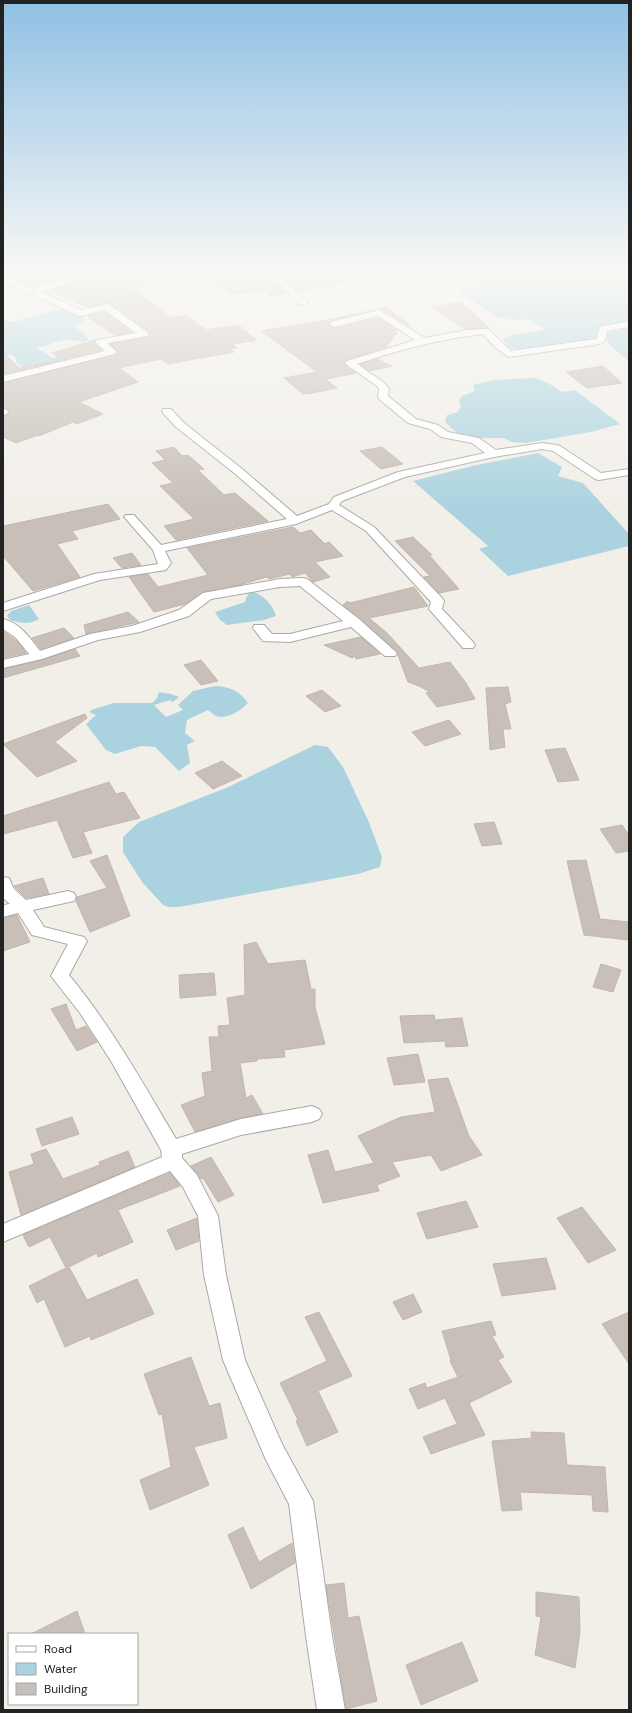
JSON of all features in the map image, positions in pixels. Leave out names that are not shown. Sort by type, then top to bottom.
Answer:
[{"type":"street","points":[[3,379],[112,352]]},
{"type":"street","points":[[387,352],[350,363],[380,384],[384,388],[383,397],[412,421],[434,427],[445,435],[475,440],[494,454]]},
{"type":"street","points":[[507,352],[509,354],[523,352]]},
{"type":"street","points":[[167,411],[180,425],[237,470],[296,520]]},
{"type":"street","points":[[158,549],[314,515],[333,506],[338,499],[402,474],[494,454],[542,446],[556,448],[599,477],[629,472]]},
{"type":"street","points":[[333,506],[370,528],[438,601],[435,609],[468,645]]},
{"type":"street","points":[[3,607],[98,577],[162,567],[165,563],[158,549],[130,517]]},
{"type":"street","points":[[3,664],[37,656],[95,637],[135,629],[184,613],[207,596],[280,583],[303,582],[324,600],[354,622],[390,653]]},
{"type":"street","points":[[3,622],[20,634],[37,656]]},
{"type":"street","points":[[259,628],[268,638],[290,638],[354,622]]},
{"type":"street","points":[[3,882],[12,909],[38,931],[78,941],[60,976],[86,1008],[118,1056],[172,1155],[190,1181],[208,1216],[216,1274],[234,1360],[274,1452],[301,1501],[330,1710]]},
{"type":"street","points":[[12,909],[68,896]]},
{"type":"street","points":[[3,1233],[128,1182],[172,1155],[241,1127],[312,1114]]},
{"type":"water","points":[[3,352],[43,352],[53,358],[63,356],[68,360],[38,368],[34,364],[22,367],[16,362],[16,358],[12,355],[3,355]]},
{"type":"water","points":[[618,352],[629,352],[629,362]]},
{"type":"water","points":[[536,378],[548,383],[562,392],[575,390],[620,424],[591,432],[526,443],[512,442],[503,438],[480,438],[457,433],[445,422],[447,415],[458,412],[461,406],[459,401],[462,396],[475,391],[473,385],[494,380]]},
{"type":"water","points":[[538,453],[562,467],[558,476],[583,483],[629,534],[629,546],[508,576],[479,549],[488,546],[413,481],[472,466]]},
{"type":"water","points":[[251,591],[267,600],[273,608],[276,616],[264,620],[227,625],[220,620],[215,612],[245,602]]},
{"type":"water","points":[[29,605],[39,619],[36,621],[21,623],[10,620],[7,616],[11,611]]},
{"type":"water","points":[[215,686],[225,687],[238,692],[248,703],[242,709],[225,717],[216,716],[208,710],[187,720],[185,733],[195,741],[187,745],[190,763],[179,771],[155,747],[141,746],[115,754],[106,750],[86,724],[96,715],[89,712],[91,710],[114,703],[152,703],[157,698],[159,692],[179,697],[173,702],[170,700],[154,705],[166,717],[183,710],[178,705],[193,691]]},
{"type":"water","points":[[315,745],[328,747],[343,767],[368,820],[382,857],[380,867],[358,874],[179,907],[169,907],[163,905],[142,882],[123,852],[123,837],[139,822],[226,788]]},
{"type":"building","points":[[3,352],[19,368],[62,359],[52,353],[94,352],[3,374]]},
{"type":"building","points":[[118,352],[234,352],[168,364],[161,359],[119,368],[138,382],[79,402],[103,414],[77,424],[73,422],[39,436],[38,435],[16,443],[3,437],[3,416],[7,415],[9,411],[3,407],[3,383],[115,355]]},
{"type":"building","points":[[290,352],[371,352],[344,362],[346,366],[356,373],[326,379],[323,377],[337,388],[303,394],[284,378],[317,372]]},
{"type":"building","points":[[377,359],[392,366],[369,371],[360,364]]},
{"type":"building","points":[[603,366],[622,383],[587,388],[566,372]]},
{"type":"building","points":[[174,447],[182,456],[188,455],[204,469],[198,470],[224,495],[235,493],[268,521],[176,540],[164,526],[194,519],[160,486],[173,483],[152,463],[165,460],[156,451]]},
{"type":"building","points":[[382,447],[403,464],[381,469],[360,451]]},
{"type":"building","points":[[108,504],[120,519],[72,531],[78,539],[57,544],[80,577],[33,591],[3,556],[3,526]]},
{"type":"building","points":[[293,527],[300,533],[311,530],[325,544],[329,542],[343,556],[315,562],[330,577],[313,582],[305,573],[292,577],[290,574],[269,579],[267,577],[236,586],[203,592],[185,604],[154,612],[129,577],[148,574],[158,587],[208,575],[187,548]]},
{"type":"building","points":[[413,537],[432,555],[429,555],[459,589],[439,593],[424,577],[430,576],[395,541]]},
{"type":"building","points":[[132,553],[141,565],[122,568],[113,558]]},
{"type":"building","points":[[414,587],[428,606],[369,618],[387,633],[419,668],[450,662],[466,683],[475,699],[437,707],[426,693],[430,692],[408,682],[396,650],[343,605],[348,601],[350,603]]},
{"type":"building","points":[[128,612],[139,622],[86,634],[84,625]]},
{"type":"building","points":[[64,628],[74,638],[41,649],[32,638]]},
{"type":"building","points":[[3,631],[18,642],[26,653],[3,658]]},
{"type":"building","points":[[361,637],[380,654],[356,659],[355,656],[352,658],[324,645]]},
{"type":"building","points":[[75,649],[80,656],[3,678],[3,669],[42,660]]},
{"type":"building","points":[[201,660],[218,681],[201,685],[184,665]]},
{"type":"building","points":[[508,687],[511,702],[505,704],[511,729],[503,729],[505,747],[490,750],[486,688]]},
{"type":"building","points":[[322,690],[341,706],[325,712],[306,696]]},
{"type":"building","points":[[85,714],[87,718],[55,742],[77,761],[37,777],[3,744]]},
{"type":"building","points":[[449,720],[461,734],[425,746],[412,732]]},
{"type":"building","points":[[565,748],[579,780],[558,782],[545,750]]},
{"type":"building","points":[[222,761],[242,776],[213,789],[195,773]]},
{"type":"building","points":[[109,782],[116,794],[124,792],[140,818],[83,832],[92,853],[73,858],[57,820],[3,834],[3,816]]},
{"type":"building","points":[[494,822],[502,844],[482,846],[474,824]]},
{"type":"building","points":[[622,825],[629,835],[629,851],[616,853],[600,829]]},
{"type":"building","points":[[107,855],[130,916],[90,932],[76,901],[77,897],[107,888],[90,861]]},
{"type":"building","points":[[586,860],[600,919],[629,922],[629,940],[584,935],[567,861]]},
{"type":"building","points":[[43,878],[49,894],[26,898],[14,886]]},
{"type":"building","points":[[17,915],[30,942],[3,951],[3,918]]},
{"type":"building","points":[[256,942],[268,964],[305,960],[311,989],[315,989],[315,1007],[325,1044],[284,1050],[285,1057],[257,1059],[257,1061],[240,1063],[246,1098],[252,1095],[263,1114],[241,1118],[195,1132],[181,1105],[205,1096],[202,1073],[212,1071],[209,1037],[219,1037],[218,1026],[230,1025],[227,998],[245,995],[244,945]]},
{"type":"building","points":[[601,964],[621,970],[613,992],[593,987]]},
{"type":"building","points":[[214,973],[216,995],[180,998],[179,975]]},
{"type":"building","points":[[66,1004],[76,1030],[86,1026],[97,1042],[77,1051],[51,1009]]},
{"type":"building","points":[[434,1015],[435,1020],[462,1018],[468,1046],[446,1047],[445,1041],[404,1043],[400,1016]]},
{"type":"building","points":[[418,1054],[425,1082],[394,1085],[387,1058]]},
{"type":"building","points":[[448,1078],[469,1136],[482,1155],[441,1171],[431,1155],[392,1162],[400,1176],[377,1185],[379,1191],[323,1203],[308,1155],[328,1150],[335,1172],[374,1163],[358,1136],[401,1117],[435,1112],[428,1080]]},
{"type":"building","points":[[72,1117],[79,1134],[42,1146],[36,1129]]},
{"type":"building","points":[[46,1149],[63,1179],[100,1165],[99,1162],[128,1151],[135,1167],[21,1215],[9,1172],[34,1164],[31,1154]]},
{"type":"building","points":[[211,1157],[234,1195],[218,1202],[203,1178],[201,1179],[191,1166]]},
{"type":"building","points":[[170,1173],[180,1186],[118,1210],[133,1242],[98,1257],[97,1253],[69,1267],[87,1300],[137,1279],[154,1314],[91,1340],[90,1336],[65,1347],[44,1299],[37,1303],[29,1286],[66,1268],[50,1237],[29,1247],[23,1235]]},
{"type":"building","points":[[466,1201],[478,1227],[427,1239],[417,1213]]},
{"type":"building","points":[[582,1207],[616,1250],[588,1263],[557,1218]]},
{"type":"building","points":[[197,1218],[199,1241],[176,1250],[167,1230]]},
{"type":"building","points":[[546,1258],[556,1289],[502,1296],[493,1264]]},
{"type":"building","points":[[413,1294],[422,1312],[403,1320],[393,1302]]},
{"type":"building","points":[[319,1312],[352,1376],[318,1391],[338,1432],[307,1446],[296,1421],[298,1420],[280,1383],[327,1361],[305,1317]]},
{"type":"building","points":[[629,1312],[629,1364],[602,1324]]},
{"type":"building","points":[[491,1321],[496,1335],[492,1336],[504,1357],[498,1360],[512,1382],[469,1403],[485,1435],[431,1454],[423,1437],[457,1424],[445,1398],[418,1409],[409,1389],[425,1383],[427,1388],[458,1377],[450,1361],[451,1360],[442,1331]]},
{"type":"building","points":[[191,1357],[209,1406],[220,1403],[227,1438],[194,1447],[209,1485],[150,1510],[140,1480],[171,1467],[162,1414],[159,1415],[144,1374]]},
{"type":"building","points":[[531,1432],[564,1433],[567,1465],[605,1467],[608,1512],[593,1511],[592,1495],[520,1492],[522,1510],[502,1511],[492,1441],[532,1438]]},
{"type":"building","points":[[243,1527],[259,1562],[292,1543],[295,1563],[251,1589],[228,1535]]},
{"type":"building","points":[[344,1583],[348,1618],[359,1616],[377,1701],[346,1709],[326,1585]]},
{"type":"building","points":[[536,1592],[579,1597],[580,1631],[575,1668],[535,1655],[541,1617],[536,1616]]},
{"type":"building","points":[[77,1611],[85,1633],[33,1633]]},
{"type":"building","points":[[462,1642],[478,1681],[421,1705],[406,1665]]}]
